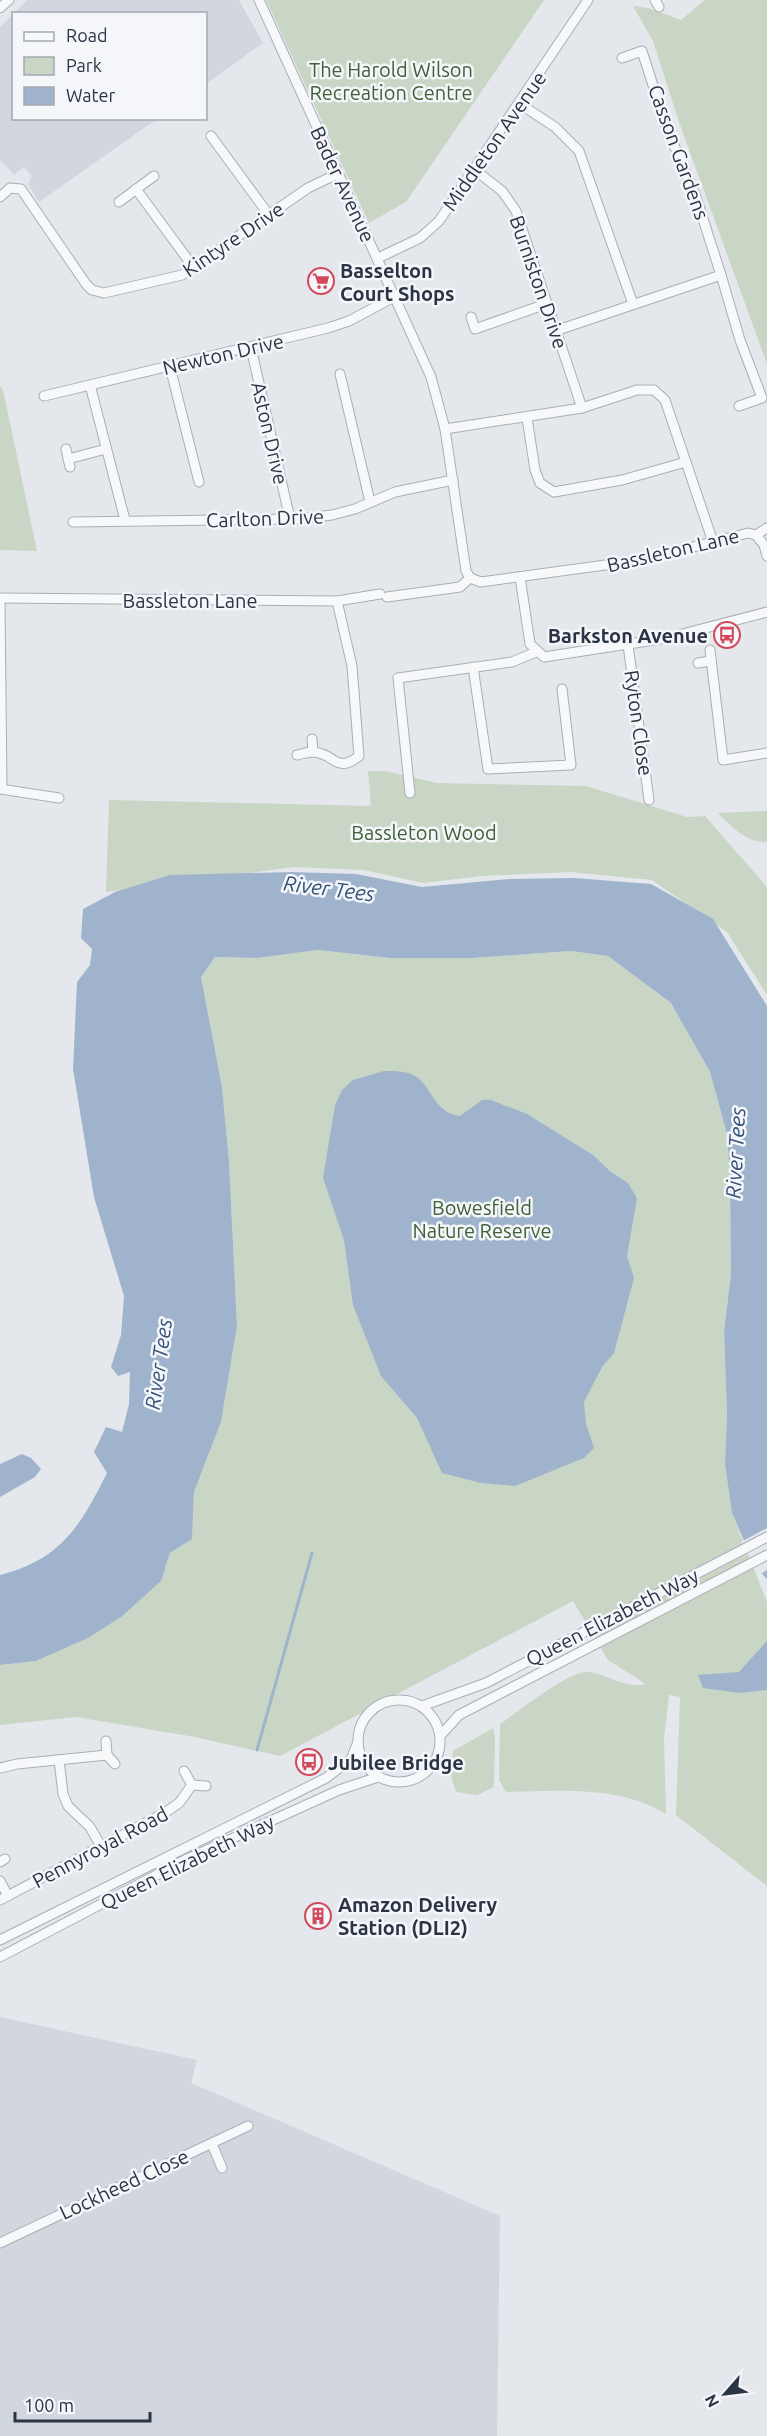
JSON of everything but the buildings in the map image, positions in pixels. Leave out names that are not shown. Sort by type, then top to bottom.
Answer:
[{"type":"street","points":[[0,8],[9,0]]},
{"type":"street","name":"Bader Avenue","points":[[259,0],[431,377],[445,429],[466,571],[470,578]]},
{"type":"street","name":"Middleton Avenue","points":[[378,258],[420,238],[438,221],[520,104],[588,0]]},
{"type":"street","name":"Casson Gardens","points":[[622,58],[642,51],[667,129],[695,194],[740,340],[762,398],[739,406]]},
{"type":"street","points":[[520,104],[555,127],[579,151],[633,303]]},
{"type":"street","points":[[211,136],[269,215]]},
{"type":"street","name":"Burniston Drive","points":[[475,170],[502,191],[516,211],[582,408]]},
{"type":"street","name":"Kintyre Drive","points":[[0,197],[10,188],[21,189],[87,284],[98,292],[111,293],[172,280],[194,268],[308,188],[338,174]]},
{"type":"street","points":[[119,202],[154,176]]},
{"type":"street","points":[[136,189],[194,268]]},
{"type":"street","points":[[555,331],[721,275]]},
{"type":"street","name":"Newton Drive","points":[[44,396],[251,348],[349,321],[396,296]]},
{"type":"street","points":[[471,317],[475,329],[546,304]]},
{"type":"street","name":"Aston Drive","points":[[251,348],[290,519]]},
{"type":"street","points":[[170,367],[199,482]]},
{"type":"street","points":[[340,374],[370,502]]},
{"type":"street","points":[[90,385],[125,520]]},
{"type":"street","points":[[445,429],[582,408],[637,390],[654,390],[665,400],[713,542]]},
{"type":"street","points":[[527,418],[535,470],[540,483],[554,492],[622,480],[687,462]]},
{"type":"street","points":[[66,449],[69,463],[106,449]]},
{"type":"street","name":"Carlton Drive","points":[[73,522],[290,519],[332,515],[395,492],[453,480]]},
{"type":"street","name":"Bassleton Lane","points":[[0,599],[337,601],[383,595],[401,590],[460,587],[470,578],[481,582],[642,560],[748,533],[756,535],[767,528]]},
{"type":"street","points":[[756,535],[764,545],[767,556]]},
{"type":"street","points":[[520,577],[530,644],[544,657],[628,645],[708,628],[767,612]]},
{"type":"street","points":[[0,599],[1,789],[59,798]]},
{"type":"street","points":[[297,755],[313,752],[342,764],[350,763],[359,756],[352,666],[337,601]]},
{"type":"street","name":"Ryton Close","points":[[628,645],[650,800]]},
{"type":"street","points":[[710,650],[723,760],[767,753]]},
{"type":"street","points":[[410,793],[398,678],[512,662],[536,652]]},
{"type":"street","points":[[698,663],[711,661]]},
{"type":"street","points":[[472,666],[488,769],[571,765],[562,689]]},
{"type":"street","points":[[312,739],[313,752]]},
{"type":"street","name":"Queen Elizabeth Way","points":[[422,1706],[486,1683],[767,1537]]},
{"type":"street","name":"Queen Elizabeth Way","points":[[440,1736],[459,1715],[767,1555]]},
{"type":"street","points":[[399,1700],[422,1706],[433,1717],[440,1736],[438,1755],[424,1774],[402,1783],[378,1777],[361,1758],[358,1742],[361,1725],[376,1707],[399,1700]]},
{"type":"street","points":[[106,1741],[106,1755],[115,1764]]},
{"type":"street","name":"Queen Elizabeth Way","points":[[0,1940],[326,1778],[351,1759],[358,1742]]},
{"type":"street","points":[[0,1768],[17,1764],[106,1755]]},
{"type":"street","points":[[59,1760],[63,1794],[68,1806],[90,1827],[102,1848]]},
{"type":"street","points":[[184,1771],[192,1785],[206,1786]]},
{"type":"street","name":"Queen Elizabeth Way","points":[[0,1957],[187,1859],[339,1790],[378,1777]]},
{"type":"street","name":"Pennyroyal Road","points":[[4,1898],[166,1812],[179,1803],[192,1785]]},
{"type":"street","points":[[0,1881],[4,1898]]},
{"type":"street","name":"Lockheed Close","points":[[0,2243],[248,2126]]},
{"type":"street","points":[[212,2144],[222,2168]]},
{"type":"shaded area","points":[[27,0],[239,0],[263,43],[207,83],[207,12],[16,12]]},
{"type":"shaded area","points":[[12,16],[12,120],[156,120],[39,202],[28,184],[32,176],[24,167],[14,175],[0,160],[0,27]]},
{"type":"shaded area","points":[[0,2017],[197,2060],[191,2083],[500,2216],[497,2436],[0,2436]]},
{"type":"green space","name":"The Harold Wilson Recreation Centre","points":[[266,0],[544,0],[406,202],[369,223]]},
{"type":"green space","points":[[705,0],[767,0],[767,364],[679,122],[653,41],[633,6],[648,8],[681,20]]},
{"type":"green space","points":[[0,386],[3,390],[37,551],[0,550]]},
{"type":"green space","name":"Bassleton Wood","points":[[368,771],[385,771],[437,783],[586,786],[687,817],[705,816],[767,887],[767,995],[727,932],[652,880],[571,872],[482,876],[423,883],[364,870],[294,867],[106,892],[109,800],[371,806]]},
{"type":"green space","points":[[767,811],[767,842],[746,837],[718,813]]},
{"type":"green space","name":"Bowesfield Nature Reserve","points":[[318,950],[390,958],[472,958],[571,951],[608,956],[671,1003],[710,1072],[727,1134],[730,1180],[731,1274],[724,1332],[727,1415],[725,1464],[732,1513],[767,1602],[767,1886],[676,1815],[680,1697],[669,1695],[664,1738],[666,1814],[648,1805],[609,1794],[568,1791],[506,1792],[499,1780],[500,1724],[556,1685],[579,1673],[595,1673],[631,1685],[646,1684],[608,1660],[573,1601],[280,1756],[195,1737],[76,1717],[0,1725],[0,1665],[36,1661],[89,1636],[165,1569],[170,1553],[192,1539],[194,1492],[221,1422],[237,1326],[229,1161],[222,1087],[201,977],[215,957],[257,958]]},
{"type":"green space","points":[[493,1728],[495,1738],[494,1787],[477,1795],[456,1792],[451,1776],[453,1751]]},
{"type":"water","name":"River Tees","points":[[291,872],[356,874],[422,887],[509,879],[574,878],[651,884],[713,919],[767,1006],[767,1579],[756,1568],[732,1513],[725,1464],[727,1415],[724,1332],[731,1274],[727,1134],[710,1072],[671,1003],[608,956],[571,951],[472,958],[390,958],[318,950],[257,958],[215,957],[201,977],[222,1087],[229,1161],[237,1326],[221,1422],[194,1492],[192,1539],[170,1553],[161,1581],[121,1617],[88,1638],[36,1661],[0,1665],[0,1575],[39,1560],[67,1538],[78,1524],[107,1473],[94,1452],[106,1427],[122,1432],[129,1404],[130,1372],[118,1376],[111,1367],[121,1335],[124,1296],[94,1197],[73,1069],[77,982],[90,965],[92,949],[81,938],[83,909],[115,892],[170,875]]},
{"type":"water","points":[[384,1071],[405,1072],[416,1076],[437,1102],[450,1113],[460,1116],[482,1100],[491,1100],[527,1114],[593,1155],[611,1172],[628,1183],[637,1198],[627,1256],[634,1278],[614,1353],[602,1367],[584,1402],[586,1424],[594,1448],[584,1458],[515,1486],[481,1483],[442,1473],[417,1418],[381,1376],[353,1305],[344,1240],[323,1178],[335,1105],[342,1090],[353,1080]]},
{"type":"water","points":[[22,1454],[31,1458],[41,1469],[35,1477],[0,1497],[0,1464]]},
{"type":"water","points":[[767,1641],[767,1690],[741,1693],[703,1688],[698,1675],[739,1672]]},
{"type":"pier","points":[[767,1528],[767,1570],[759,1575],[741,1542]]},
{"type":"waterway","points":[[257,1750],[312,1553]]},
{"type":"place","name":"Basselton Court Shops","points":[[321,281]]},
{"type":"place","name":"Barkston Avenue","points":[[727,635]]},
{"type":"place","name":"Jubilee Bridge","points":[[309,1762]]},
{"type":"place","name":"Amazon Delivery Station (DLI2)","points":[[318,1916]]}]
